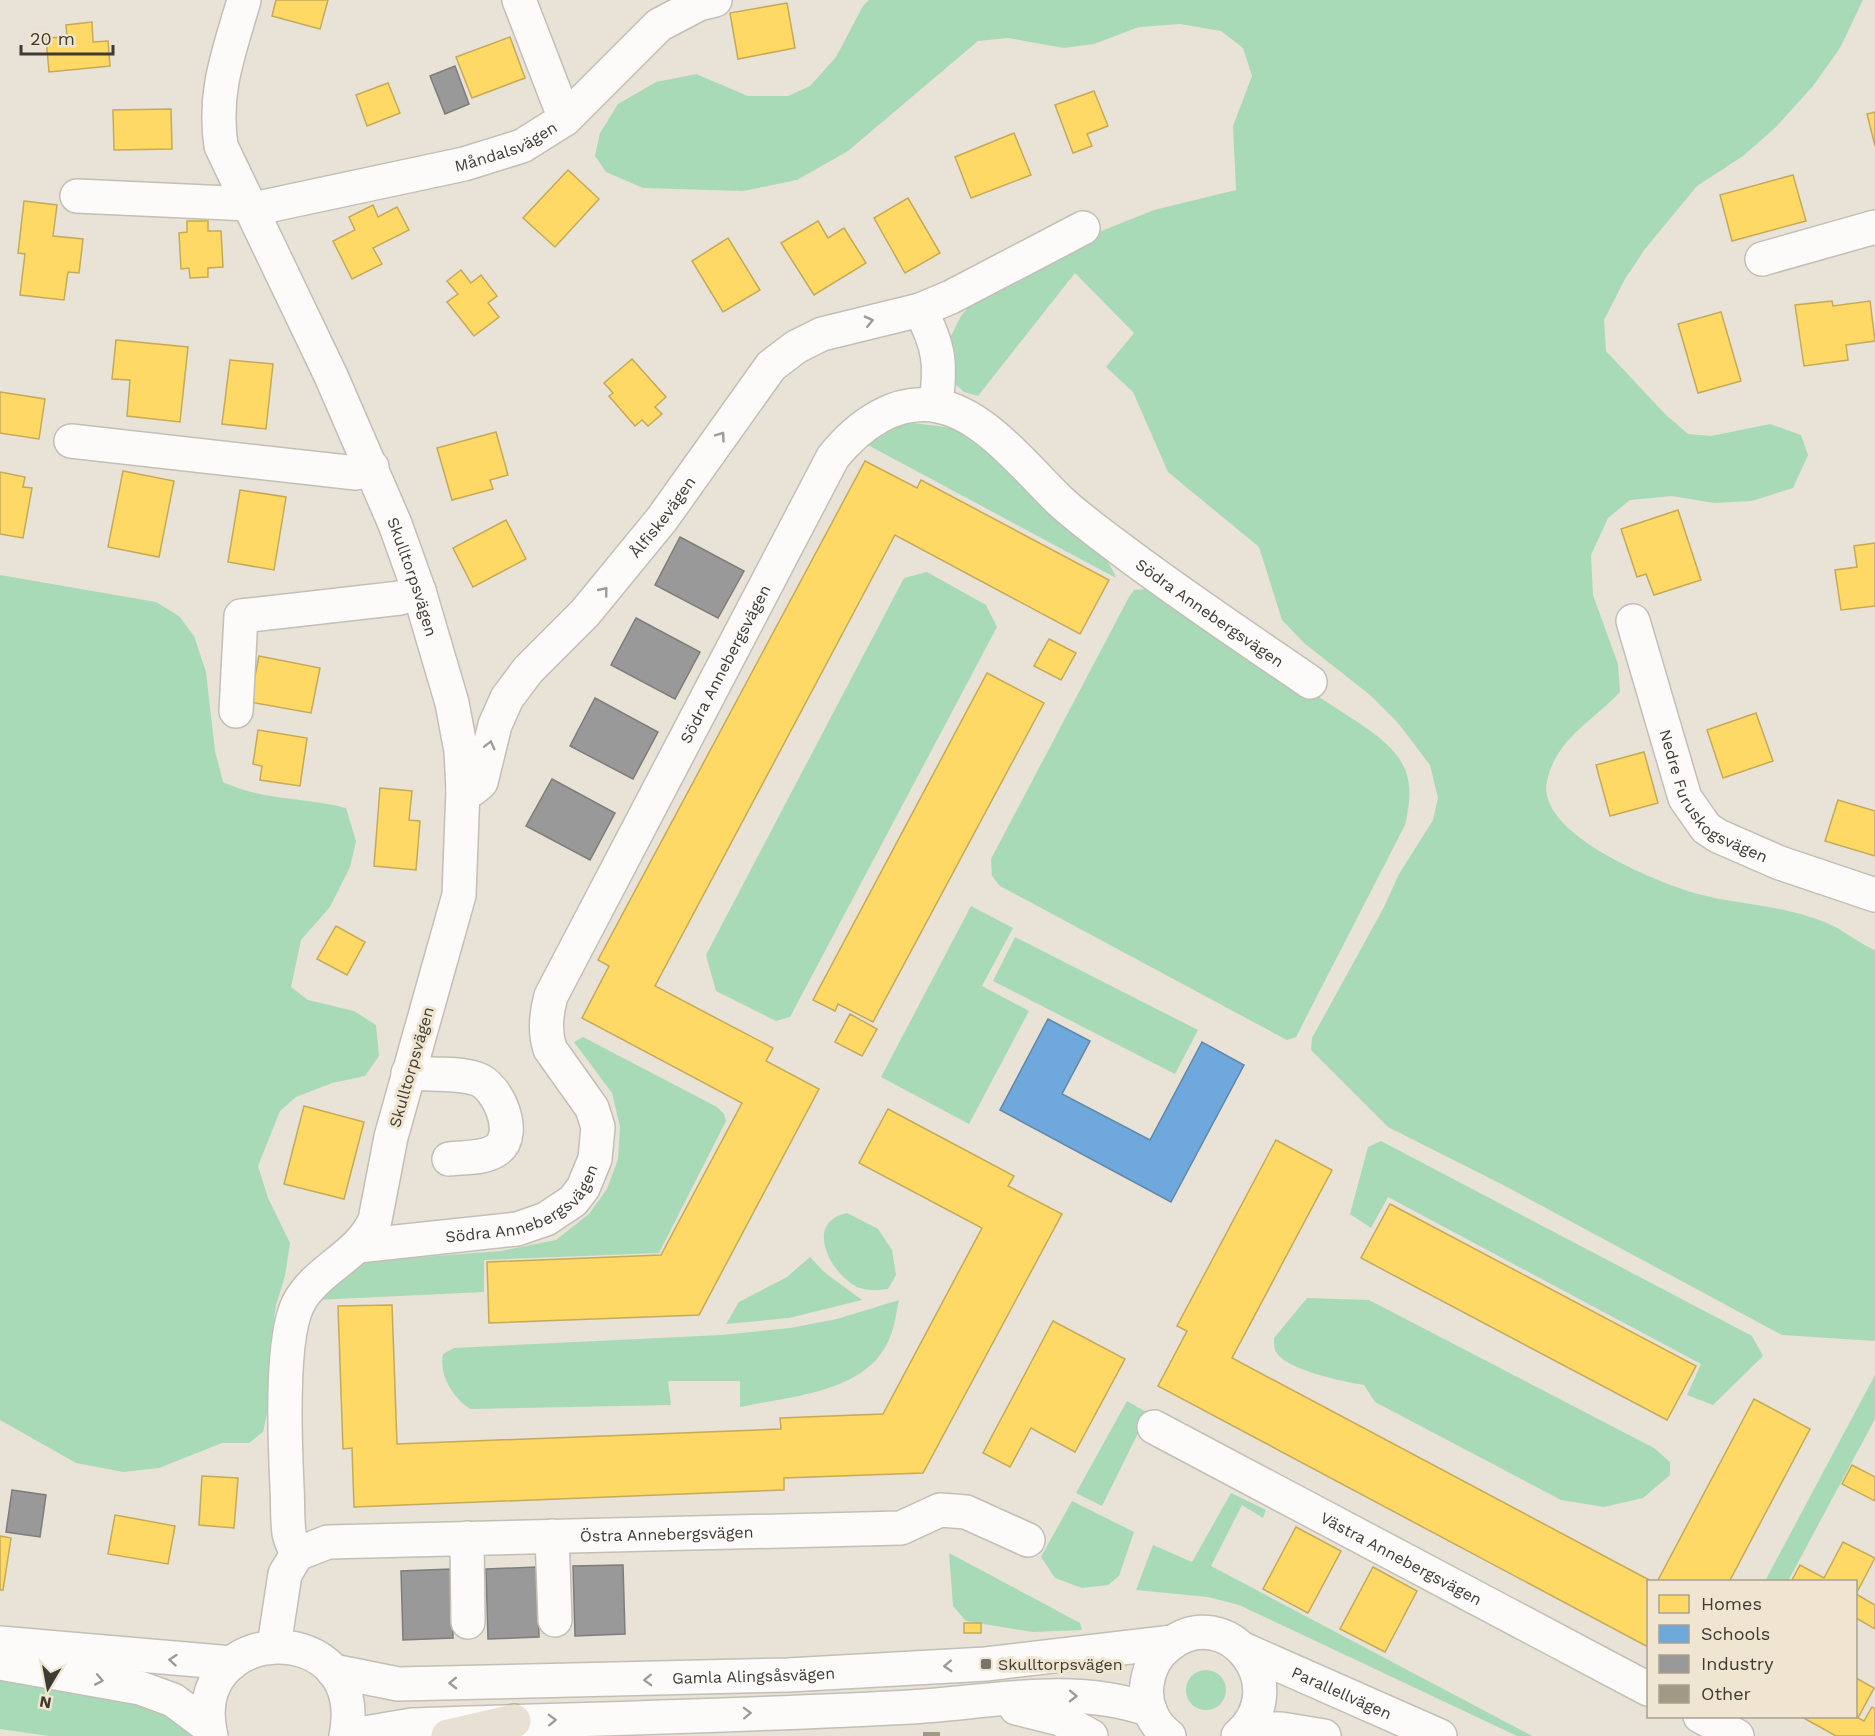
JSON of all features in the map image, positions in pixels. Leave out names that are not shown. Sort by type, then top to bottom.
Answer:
[{"type":"highway","points":[[448,1736],[514,1721]]},
{"type":"street","name":"Skulltorpsvägen","points":[[244,0],[223,71],[217,117],[221,146],[252,206],[372,467],[419,591],[452,703],[461,751],[463,790],[459,895],[391,1137],[375,1220],[369,1233],[358,1246],[309,1288],[298,1305],[291,1326],[285,1442],[289,1534],[297,1554]]},
{"type":"street","points":[[519,0],[565,119]]},
{"type":"street","name":"Måndalsvägen","points":[[77,196],[252,206],[464,164],[522,146],[565,119],[659,25],[699,4],[715,0]]},
{"type":"street","points":[[1762,259],[1875,227]]},
{"type":"street","name":"Ålfiskevägen","points":[[463,790],[473,789],[481,782],[495,725],[507,698],[528,670],[585,614],[662,519],[771,366],[796,347],[822,334],[920,310],[1083,228]]},
{"type":"street","points":[[920,310],[939,351],[936,405]]},
{"type":"street","name":"Södra Annebergsvägen","points":[[358,1246],[518,1228],[562,1210],[583,1188],[595,1159],[598,1127],[592,1108],[550,1049],[547,1039],[546,1013],[554,989],[832,457],[861,427],[884,414],[910,406],[936,405],[959,411],[977,424],[1061,502],[1119,549],[1310,682]]},
{"type":"street","points":[[71,441],[356,473],[372,467]]},
{"type":"street","points":[[236,711],[241,616],[400,598],[419,591]]},
{"type":"street","name":"Nedre Furuskogsvägen","points":[[1633,621],[1685,798],[1696,816],[1718,836],[1780,863],[1875,895]]},
{"type":"street","points":[[408,1073],[480,1079],[492,1090],[504,1114],[507,1131],[505,1142],[498,1150],[483,1156],[449,1159]]},
{"type":"street","name":"Västra Annebergsvägen","points":[[1154,1427],[1647,1688]]},
{"type":"street","name":"Östra Annebergsvägen","points":[[297,1554],[328,1542],[901,1528],[940,1510],[966,1512],[1028,1540]]},
{"type":"street","points":[[552,1536],[555,1620]]},
{"type":"street","points":[[467,1538],[468,1622]]},
{"type":"street","points":[[273,1646],[285,1574],[297,1554]]},
{"type":"street","name":"Gamla Alingsåsvägen","points":[[333,1671],[398,1684],[776,1676],[986,1664],[1173,1642],[1205,1633],[1221,1636],[1243,1649]]},
{"type":"street","points":[[1154,1724],[1146,1693],[1151,1668],[1160,1653],[1173,1642]]},
{"type":"street","points":[[0,1643],[232,1663]]},
{"type":"street","points":[[210,1731],[209,1703],[212,1692],[232,1663],[251,1651],[273,1646],[306,1651],[333,1671],[348,1702],[347,1736],[412,1725],[952,1704],[1073,1695],[1108,1698],[1154,1724]]},
{"type":"street","points":[[1241,1732],[1255,1714],[1260,1688],[1257,1671],[1243,1649]]},
{"type":"street","name":"Parallellvägen","points":[[1243,1649],[1440,1736]]},
{"type":"street","points":[[0,1663],[141,1688],[173,1700],[210,1731]]},
{"type":"street","points":[[952,1704],[1019,1708],[1060,1719],[1091,1736]]},
{"type":"street","points":[[1704,1718],[1737,1736]]},
{"type":"street","points":[[1241,1732],[1281,1729],[1324,1736]]},
{"type":"green space","points":[[869,0],[1863,0],[1840,48],[1813,86],[1776,127],[1743,156],[1697,186],[1645,249],[1625,279],[1604,320],[1606,351],[1665,414],[1688,434],[1711,436],[1770,424],[1801,435],[1808,455],[1793,488],[1752,501],[1714,503],[1672,496],[1630,500],[1608,518],[1591,555],[1593,595],[1618,664],[1620,692],[1567,742],[1558,753],[1547,781],[1548,801],[1560,819],[1579,837],[1630,867],[1698,894],[1816,919],[1837,928],[1875,950],[1875,1341],[1782,1335],[1503,1185],[1388,1127],[1311,1050],[1312,1038],[1384,907],[1399,874],[1433,820],[1438,798],[1430,765],[1398,723],[1370,695],[1304,643],[1282,620],[1259,547],[1168,472],[1133,392],[1106,367],[1134,333],[1075,273],[978,396],[964,392],[954,383],[948,342],[961,316],[982,291],[1099,232],[1154,210],[1236,190],[1233,126],[1252,76],[1243,48],[1221,31],[1180,24],[1139,27],[1094,44],[1064,48],[1008,38],[978,41],[848,151],[797,180],[743,191],[643,188],[606,172],[595,156],[600,133],[618,104],[656,82],[696,74],[748,96],[788,96],[810,86],[836,57],[863,6]]},
{"type":"green space","points":[[914,423],[960,430],[973,435],[1027,492],[1078,531],[1101,552],[1116,578],[866,444],[890,428]]},
{"type":"green space","points":[[927,572],[986,605],[997,627],[790,1017],[776,1021],[716,991],[706,955],[904,578]]},
{"type":"green space","points":[[0,575],[156,602],[179,616],[194,636],[206,672],[215,751],[223,782],[253,793],[346,808],[356,841],[350,867],[330,907],[301,940],[291,987],[308,1000],[354,1011],[376,1025],[379,1056],[365,1076],[332,1083],[296,1097],[280,1111],[258,1166],[268,1198],[290,1243],[285,1276],[276,1305],[270,1348],[268,1409],[263,1432],[249,1443],[222,1443],[159,1468],[123,1472],[76,1463],[0,1420]]},
{"type":"green space","points":[[1146,589],[1160,594],[1359,723],[1396,754],[1407,777],[1409,807],[1405,825],[1296,1037],[1287,1040],[1000,886],[992,876],[991,859],[1129,597],[1134,590]]},
{"type":"green space","points":[[971,906],[1013,928],[982,986],[1029,1011],[969,1124],[881,1077]]},
{"type":"green space","points":[[1015,937],[1198,1030],[1175,1074],[993,981]]},
{"type":"green space","points":[[583,1037],[717,1107],[724,1114],[726,1121],[659,1253],[484,1260],[484,1292],[315,1300],[356,1262],[501,1251],[556,1240],[589,1214],[607,1189],[618,1159],[620,1127],[612,1093],[574,1042]]},
{"type":"green space","points":[[1381,1141],[1752,1336],[1763,1356],[1713,1405],[1687,1395],[1701,1364],[1388,1197],[1371,1228],[1350,1214],[1368,1147]]},
{"type":"green space","points":[[847,1213],[878,1229],[892,1250],[896,1275],[888,1289],[869,1290],[852,1284],[835,1267],[829,1256],[824,1235],[827,1226],[834,1218]]},
{"type":"green space","points":[[810,1257],[824,1272],[862,1300],[789,1318],[726,1324],[739,1302],[787,1277]]},
{"type":"green space","points":[[1307,1298],[1369,1300],[1654,1448],[1670,1462],[1670,1475],[1643,1498],[1604,1507],[1561,1500],[1375,1402],[1364,1385],[1303,1370],[1282,1358],[1275,1351],[1274,1338]]},
{"type":"green space","points":[[899,1300],[890,1337],[880,1356],[865,1370],[826,1389],[740,1407],[740,1381],[668,1381],[671,1405],[470,1409],[453,1392],[443,1370],[443,1354],[454,1348],[721,1335],[790,1328],[837,1319]]},
{"type":"green space","points":[[1875,1375],[1875,1419],[1789,1580],[1766,1580]]},
{"type":"green space","points":[[1127,1401],[1148,1413],[1102,1506],[1076,1493]]},
{"type":"green space","points":[[1231,1493],[1266,1510],[1263,1518],[1242,1505],[1211,1566],[1532,1736],[1517,1736],[1239,1605],[1208,1597],[1136,1590],[1153,1545],[1192,1562]]},
{"type":"green space","points":[[1072,1501],[1134,1532],[1119,1576],[1108,1585],[1082,1588],[1055,1578],[1041,1557]]},
{"type":"green space","points":[[949,1553],[1080,1623],[1082,1630],[1032,1632],[966,1621],[953,1606]]},
{"type":"green space","points":[[1206,1670],[1214,1671],[1220,1676],[1225,1682],[1225,1698],[1220,1704],[1214,1709],[1206,1710],[1198,1709],[1192,1704],[1187,1698],[1186,1690],[1187,1682],[1192,1676],[1198,1671]]},
{"type":"green space","points":[[0,1677],[164,1709],[195,1736],[49,1736],[0,1729]]},
{"type":"building: Homes","points":[[276,0],[328,0],[320,29],[272,16]]},
{"type":"building: Homes","points":[[787,3],[795,48],[738,59],[730,13]]},
{"type":"building: Homes","points":[[92,22],[93,42],[108,41],[110,66],[49,72],[46,38],[67,37],[66,25]]},
{"type":"building: Homes","points":[[510,37],[525,78],[472,98],[456,57]]},
{"type":"building: Homes","points":[[388,83],[400,113],[367,126],[356,95]]},
{"type":"building: Homes","points":[[1094,91],[1108,126],[1087,134],[1092,146],[1073,153],[1055,105]]},
{"type":"building: Homes","points":[[171,109],[172,149],[114,150],[113,110]]},
{"type":"building: Homes","points":[[1875,112],[1875,146],[1867,114]]},
{"type":"building: Homes","points":[[1014,133],[1031,175],[971,198],[955,157]]},
{"type":"building: Homes","points":[[568,170],[599,199],[555,247],[523,218]]},
{"type":"building: Homes","points":[[1793,175],[1806,221],[1732,241],[1720,195]]},
{"type":"building: Homes","points":[[908,198],[940,253],[905,273],[874,218]]},
{"type":"building: Homes","points":[[24,201],[57,205],[53,236],[83,239],[79,273],[68,272],[64,300],[20,295],[25,254],[18,253]]},
{"type":"building: Homes","points":[[373,205],[378,217],[397,207],[409,230],[373,248],[382,264],[352,279],[333,241],[355,230],[349,217]]},
{"type":"building: Homes","points":[[187,221],[208,221],[208,231],[221,231],[223,267],[208,268],[208,277],[190,278],[189,268],[181,269],[179,233],[187,232]]},
{"type":"building: Homes","points":[[818,221],[828,238],[844,228],[866,263],[814,295],[781,243]]},
{"type":"building: Homes","points":[[728,238],[760,290],[723,312],[692,261]]},
{"type":"building: Homes","points":[[461,270],[471,283],[481,275],[497,296],[488,303],[499,317],[474,336],[447,302],[458,294],[447,281]]},
{"type":"building: Homes","points":[[1832,301],[1833,306],[1870,301],[1875,341],[1846,345],[1848,360],[1804,366],[1795,305]]},
{"type":"building: Homes","points":[[1721,312],[1741,381],[1698,393],[1678,324]]},
{"type":"building: Homes","points":[[116,340],[188,347],[180,422],[127,416],[130,380],[112,379]]},
{"type":"building: Homes","points":[[632,359],[666,397],[655,407],[662,414],[648,426],[642,420],[635,426],[609,396],[613,393],[604,383]]},
{"type":"building: Homes","points":[[230,360],[273,364],[266,429],[222,424]]},
{"type":"building: Homes","points":[[0,392],[45,399],[39,439],[0,433]]},
{"type":"building: Homes","points":[[496,432],[508,475],[490,480],[493,489],[452,500],[437,448]]},
{"type":"building: Homes","points":[[865,461],[917,488],[921,480],[1109,580],[1080,634],[895,535],[655,986],[773,1048],[766,1061],[819,1089],[699,1315],[489,1323],[487,1262],[661,1255],[742,1103],[582,1018],[609,966],[598,960]]},
{"type":"building: Homes","points":[[123,471],[174,481],[159,557],[108,547]]},
{"type":"building: Homes","points":[[0,472],[25,477],[23,487],[32,488],[23,538],[0,534]]},
{"type":"building: Homes","points":[[240,490],[286,497],[274,570],[228,562]]},
{"type":"building: Homes","points":[[1678,510],[1701,580],[1654,595],[1646,574],[1637,577],[1621,529]]},
{"type":"building: Homes","points":[[506,520],[526,559],[473,587],[453,548]]},
{"type":"building: Homes","points":[[1875,543],[1875,606],[1841,610],[1835,570],[1857,567],[1854,546]]},
{"type":"building: Homes","points":[[1049,639],[1076,653],[1061,680],[1034,666]]},
{"type":"building: Homes","points":[[259,656],[320,668],[311,713],[250,702]]},
{"type":"building: Homes","points":[[987,673],[1044,703],[873,1022],[838,1004],[835,1011],[813,1000]]},
{"type":"building: Homes","points":[[1756,713],[1773,761],[1723,778],[1707,730]]},
{"type":"building: Homes","points":[[258,730],[307,738],[300,786],[260,780],[262,766],[253,764]]},
{"type":"building: Homes","points":[[1644,752],[1658,803],[1610,816],[1596,765]]},
{"type":"building: Homes","points":[[380,788],[412,791],[409,820],[420,821],[416,870],[374,866]]},
{"type":"building: Homes","points":[[1838,800],[1875,811],[1875,856],[1825,841]]},
{"type":"building: Homes","points":[[336,926],[365,942],[347,975],[317,959]]},
{"type":"building: Homes","points":[[850,1014],[877,1029],[862,1056],[835,1042]]},
{"type":"building: Homes","points":[[304,1106],[364,1122],[344,1199],[284,1184]]},
{"type":"building: Homes","points":[[888,1109],[1014,1176],[1008,1186],[1062,1214],[923,1473],[784,1478],[784,1490],[354,1507],[352,1448],[343,1449],[338,1306],[392,1305],[397,1444],[781,1429],[780,1418],[883,1414],[982,1228],[859,1163]]},
{"type":"building: Homes","points":[[1276,1140],[1332,1170],[1232,1358],[1649,1580],[1647,1580],[1647,1646],[1158,1386],[1187,1331],[1177,1326]]},
{"type":"building: Homes","points":[[1390,1204],[1696,1366],[1667,1420],[1361,1258]]},
{"type":"building: Homes","points":[[1053,1321],[1125,1359],[1075,1452],[1031,1428],[1010,1467],[983,1453]]},
{"type":"building: Homes","points":[[1754,1399],[1810,1429],[1730,1580],[1658,1580]]},
{"type":"building: Homes","points":[[1852,1465],[1875,1477],[1875,1501],[1842,1484]]},
{"type":"building: Homes","points":[[202,1476],[238,1478],[234,1528],[199,1525]]},
{"type":"building: Homes","points":[[115,1515],[175,1526],[168,1564],[108,1554]]},
{"type":"building: Homes","points":[[1296,1527],[1341,1551],[1308,1613],[1263,1589]]},
{"type":"building: Homes","points":[[0,1536],[11,1538],[3,1590],[0,1590]]},
{"type":"building: Homes","points":[[1843,1542],[1875,1558],[1857,1592],[1857,1580],[1792,1580],[1800,1565],[1824,1578]]},
{"type":"building: Homes","points":[[1373,1567],[1417,1591],[1385,1652],[1340,1629]]},
{"type":"building: Homes","points":[[1857,1595],[1875,1605],[1875,1629],[1857,1619]]},
{"type":"building: Homes","points":[[964,1623],[981,1623],[981,1633],[964,1633]]},
{"type":"building: Homes","points":[[1857,1679],[1874,1688],[1858,1718],[1864,1721],[1872,1707],[1875,1709],[1875,1736],[1836,1736],[1804,1718],[1857,1718]]},
{"type":"building: Schools","points":[[1048,1019],[1090,1041],[1062,1094],[1150,1140],[1202,1042],[1244,1065],[1171,1202],[1000,1110]]},
{"type":"building: Industry","points":[[455,66],[469,104],[445,114],[430,76]]},
{"type":"building: Industry","points":[[680,537],[744,571],[718,618],[655,585]]},
{"type":"building: Industry","points":[[636,618],[700,652],[675,699],[611,665]]},
{"type":"building: Industry","points":[[595,698],[658,732],[633,779],[570,746]]},
{"type":"building: Industry","points":[[552,779],[615,813],[590,860],[526,826]]},
{"type":"building: Industry","points":[[12,1490],[46,1495],[40,1537],[6,1532]]},
{"type":"building: Industry","points":[[623,1565],[625,1634],[575,1636],[573,1566]]},
{"type":"building: Industry","points":[[537,1567],[539,1637],[488,1639],[486,1569]]},
{"type":"building: Industry","points":[[451,1569],[453,1638],[403,1640],[401,1571]]},
{"type":"building: Other","points":[[923,1732],[940,1732],[940,1736],[923,1736]]},
{"type":"place","name":"Skulltorpsvägen","points":[[986,1664]]}]
